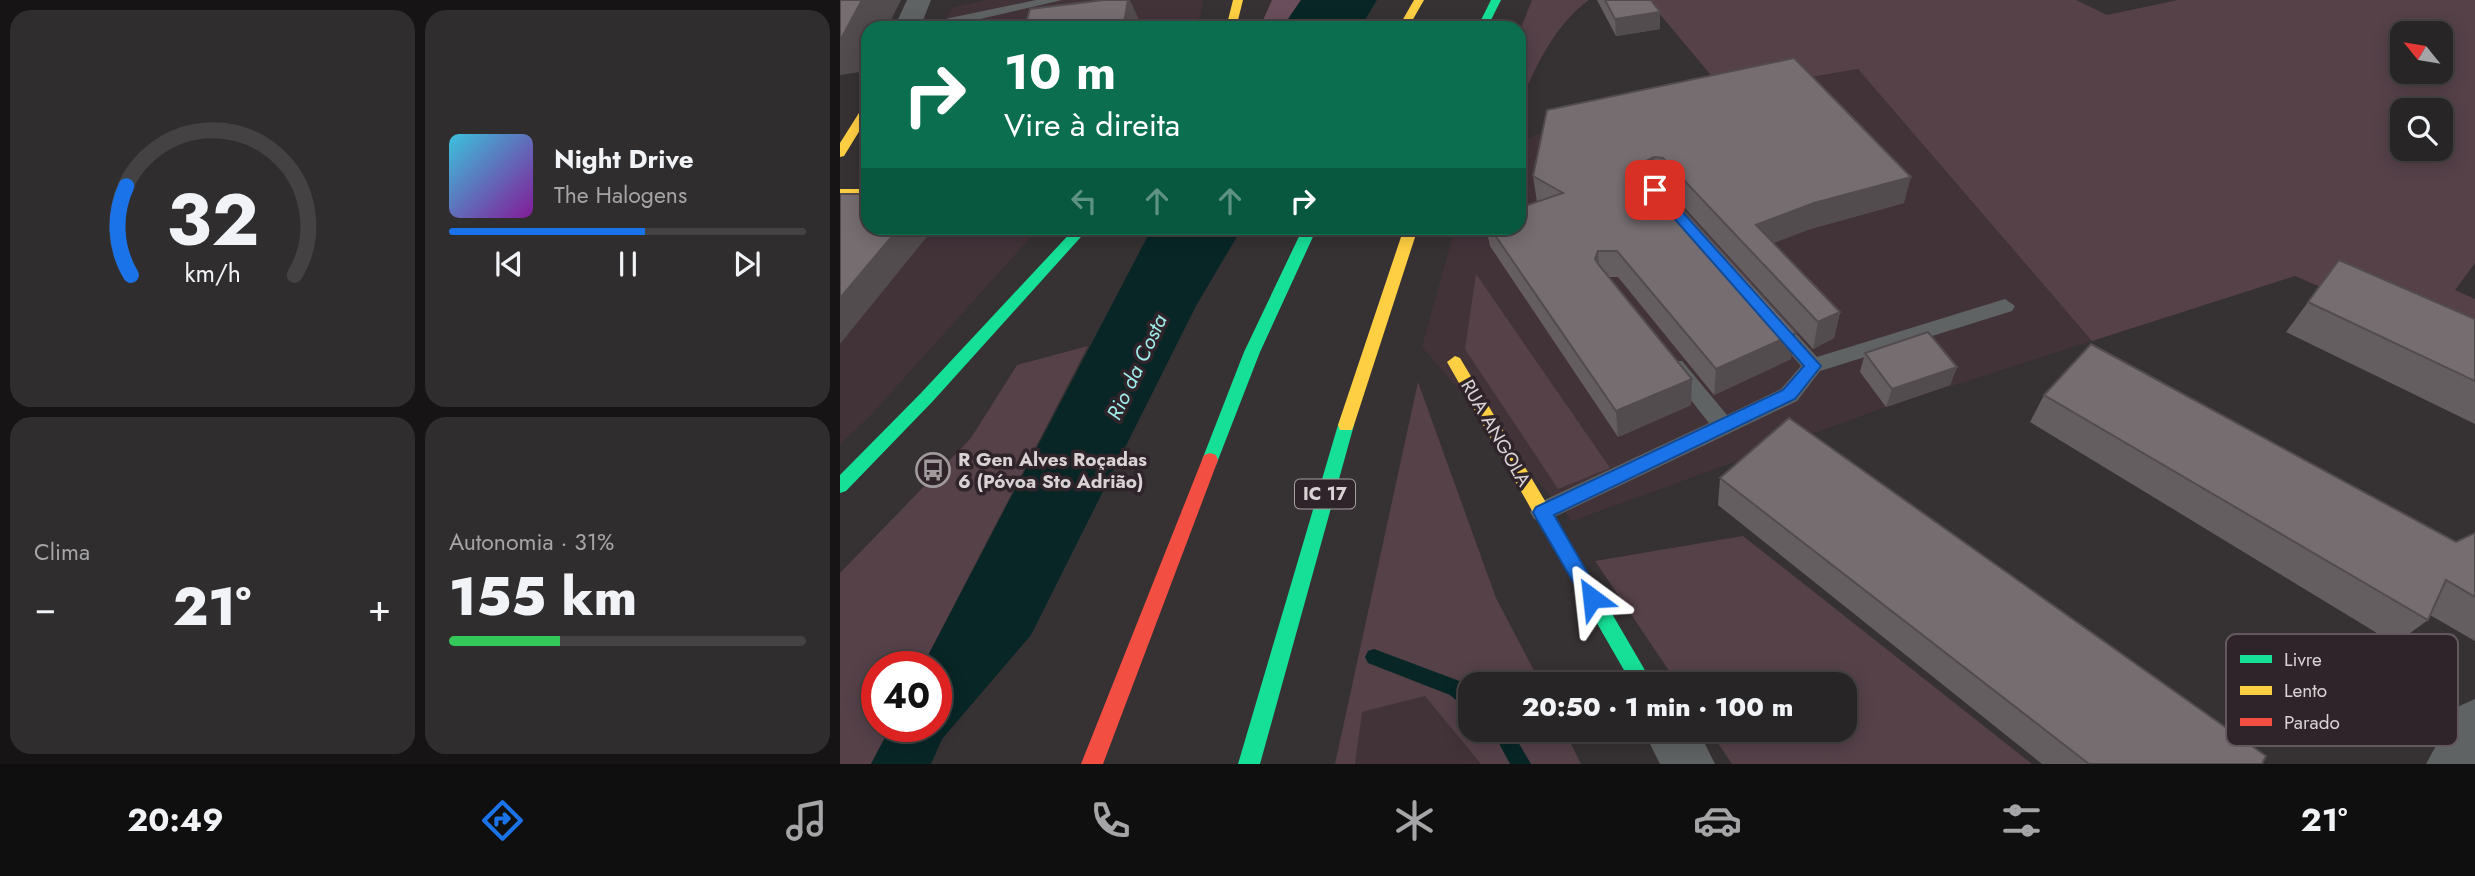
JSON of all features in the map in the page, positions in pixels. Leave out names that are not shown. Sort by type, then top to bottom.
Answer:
[{"type":"main road","points":[[1233,21],[1238,0]]},
{"type":"main road","points":[[1407,21],[1419,0]]},
{"type":"main road","points":[[1486,21],[1496,0]]},
{"type":"main road","points":[[840,153],[861,118]]},
{"type":"main road","points":[[840,193],[861,193]]},
{"type":"main road","points":[[840,486],[927,397],[1076,235]]},
{"type":"main road","points":[[1092,764],[1252,352],[1307,235]]},
{"type":"main road","name":"IC 17","points":[[1249,764],[1276,657],[1368,349],[1409,235]]},
{"type":"main road","name":"RUA ANGOLA","points":[[1455,362],[1636,672]]},
{"type":"street","points":[[910,21],[919,0]]},
{"type":"street","points":[[2452,764],[2475,725]]},
{"type":"street","points":[[1676,742],[1689,764]]},
{"type":"lane","points":[[954,21],[1055,0]]},
{"type":"lane","points":[[1542,512],[1789,395],[1813,366],[2005,306]]},
{"type":"lane","points":[[1767,314],[1813,366]]},
{"type":"lane","points":[[1658,345],[1724,427]]},
{"type":"shaded area","points":[[985,0],[1203,0],[1198,21],[944,21],[952,8]]},
{"type":"shaded area","points":[[1272,0],[1301,0],[1287,21],[1263,21]]},
{"type":"shaded area","points":[[1532,0],[1589,0],[1556,34],[1526,89],[1526,21],[1524,21]]},
{"type":"shaded area","points":[[1648,0],[2076,0],[2107,15],[2178,0],[2475,0],[2475,263],[2455,290],[2475,299],[2475,353],[2295,276],[2092,341],[1858,69],[1725,92]]},
{"type":"shaded area","points":[[1858,69],[2092,341],[1886,407],[1572,521],[1422,347],[1453,235],[1526,235],[1526,139],[1559,125]]},
{"type":"shaded area","points":[[840,206],[861,222],[861,235],[1033,235],[869,417],[840,444]]},
{"type":"shaded area","points":[[1476,274],[1610,468],[1558,489],[1465,349]]},
{"type":"shaded area","points":[[1088,346],[930,651],[861,651],[861,742],[883,742],[871,764],[840,764],[840,573],[971,438],[1017,365]]},
{"type":"shaded area","points":[[1418,382],[1496,598],[1535,672],[1458,672],[1458,736],[1425,696],[1362,712],[1355,764],[1335,764]]},
{"type":"shaded area","points":[[1743,536],[2032,764],[1732,764],[1717,742],[1857,742],[1857,672],[1670,672],[1595,561]]},
{"type":"shaded area","points":[[1426,696],[1458,736],[1458,742],[1463,742],[1481,764],[1355,764],[1361,712]]},
{"type":"shaded area","points":[[1463,742],[1570,742],[1581,764],[1481,764]]},
{"type":"water","points":[[1301,0],[1377,0],[1364,21],[1287,21]]},
{"type":"water","name":"Rio da Costa","points":[[1148,235],[1238,235],[1196,306],[1031,635],[952,727],[952,651],[930,651]]},
{"type":"water","points":[[883,742],[941,742],[931,764],[871,764]]},
{"type":"building","points":[[840,0],[862,0],[842,37],[840,37]]},
{"type":"building","points":[[1104,0],[1128,0],[1124,21],[1026,21],[1030,9]]},
{"type":"building","points":[[1605,0],[1651,0],[1660,12],[1615,19]]},
{"type":"building","points":[[1794,58],[1911,177],[1814,203],[1756,225],[1840,312],[1818,322],[1663,158],[1654,157],[1644,162],[1647,170],[1796,333],[1716,369],[1617,251],[1598,251],[1595,259],[1598,264],[1692,379],[1616,411],[1495,235],[1526,235],[1526,206],[1563,193],[1533,176],[1547,110]]},
{"type":"building","points":[[840,194],[861,194],[861,235],[893,235],[840,298]]},
{"type":"building","points":[[2339,260],[2475,319],[2475,381],[2308,302]]},
{"type":"building","points":[[1928,332],[1957,367],[1892,389],[1865,353]]},
{"type":"building","points":[[2091,344],[2456,542],[2475,533],[2475,597],[2446,580],[2428,620],[2044,395]]},
{"type":"building","points":[[1789,418],[2226,728],[2226,746],[2252,746],[2266,756],[2262,764],[2089,764],[1720,478]]},
{"type":"waterway","points":[[1374,657],[1458,690]]},
{"type":"waterway","points":[[1508,742],[1521,764]]},
{"type":"traffic: fast","points":[[1486,21],[1496,0]]},
{"type":"traffic: fast","points":[[840,486],[927,397],[1076,235]]},
{"type":"traffic: fast","points":[[1210,460],[1252,352],[1307,235]]},
{"type":"traffic: fast","points":[[1249,764],[1346,425]]},
{"type":"traffic: fast","points":[[1597,606],[1636,672]]},
{"type":"traffic: slow","points":[[1233,21],[1238,0]]},
{"type":"traffic: slow","points":[[1407,21],[1419,0]]},
{"type":"traffic: slow","points":[[840,153],[861,118]]},
{"type":"traffic: slow","points":[[840,193],[861,193]]},
{"type":"traffic: slow","points":[[1346,425],[1409,235]]},
{"type":"traffic: slow","points":[[1455,362],[1597,606]]},
{"type":"traffic: jam","points":[[1092,764],[1210,460]]},
{"type":"place","name":"R Gen Alves Roçadas 6 (Póvoa Sto Adrião)","points":[[933,470]]},
{"type":"route","points":[[1592,598],[1542,512],[1773,404],[1789,395],[1813,366],[1655,190]]}]
